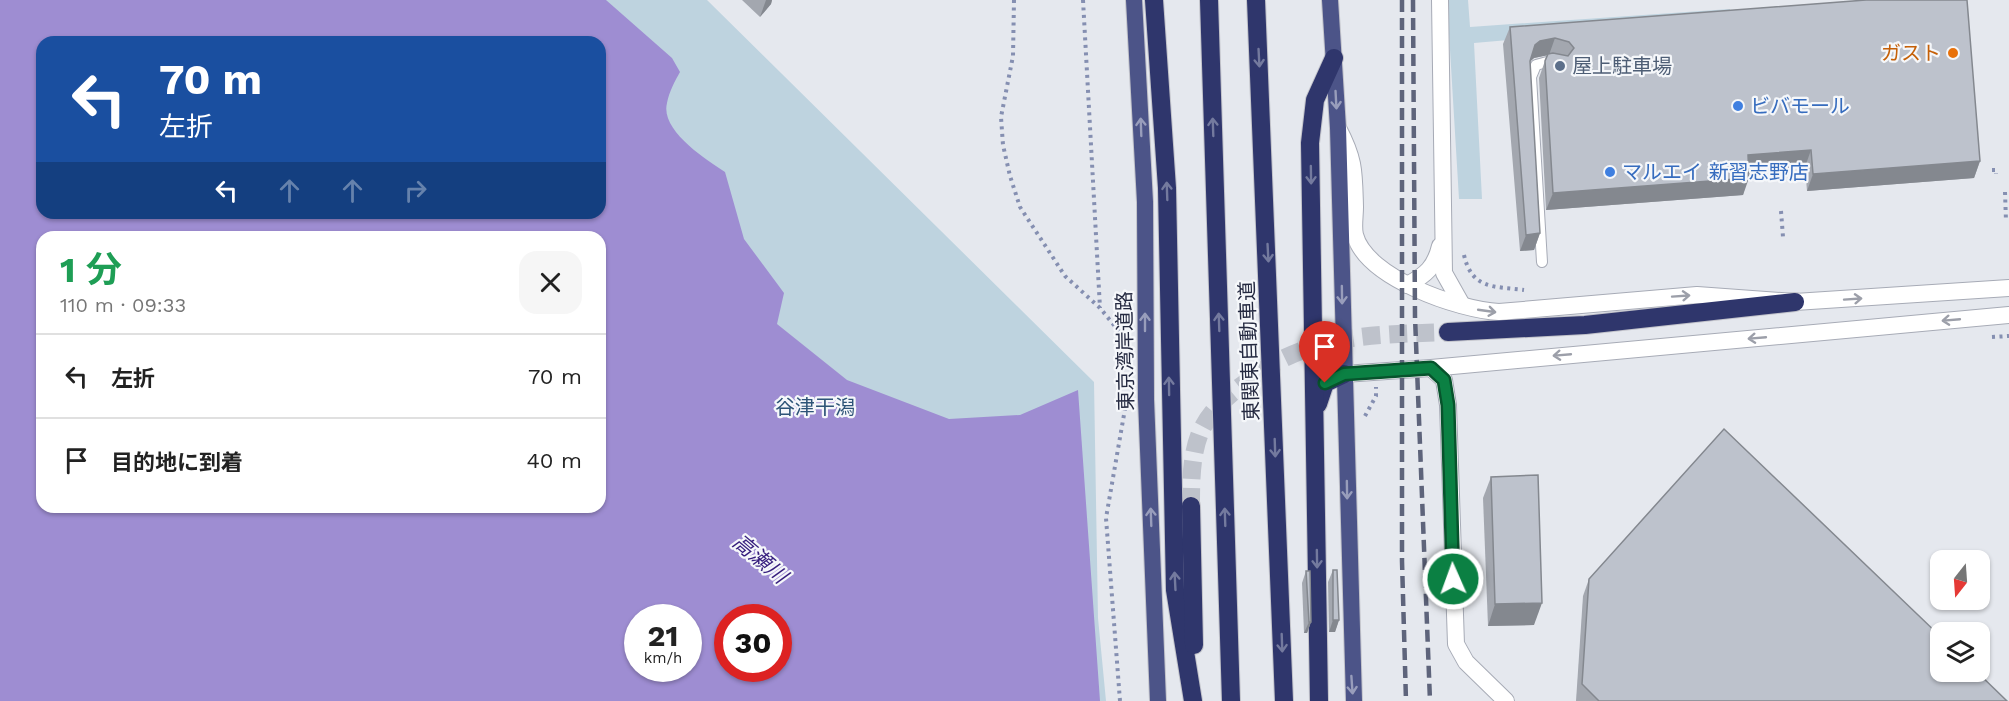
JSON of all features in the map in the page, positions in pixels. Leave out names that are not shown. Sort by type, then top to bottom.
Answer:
[{"type":"highway","name":"東京湾岸道路","points":[[1134,0],[1144,202],[1146,399],[1158,701]]},
{"type":"highway","points":[[1154,0],[1167,188],[1175,590],[1195,701]]},
{"type":"highway","name":"東関東自動車道","points":[[1209,0],[1231,701]]},
{"type":"highway","name":"東関東自動車道","points":[[1256,0],[1284,701]]},
{"type":"highway","points":[[1330,0],[1338,128],[1354,701]]},
{"type":"highway","points":[[1319,701],[1310,143],[1315,100],[1334,58]]},
{"type":"highway","points":[[1449,332],[1585,325],[1795,303]]},
{"type":"highway","points":[[1315,439],[1322,388],[1330,379],[1344,374]]},
{"type":"highway","points":[[1191,506],[1195,701]]},
{"type":"street","points":[[1440,0],[1444,273],[1462,305]]},
{"type":"street","points":[[1338,128],[1351,153],[1354,170],[1355,234],[1362,250],[1407,285],[1483,311],[1499,312],[1697,295],[1795,303],[2009,288]]},
{"type":"street","points":[[1407,285],[1424,276],[1436,262],[1444,222]]},
{"type":"street","points":[[1344,374],[2009,315]]},
{"type":"street","points":[[1448,405],[1454,381],[1460,373],[1480,363]]},
{"type":"street","points":[[1431,368],[1444,380],[1448,405],[1456,644],[1466,662],[1506,701]]},
{"type":"lane","points":[[1542,262],[1531,77],[1536,65],[1547,62],[1560,66]]},
{"type":"path","points":[[1014,0],[1013,56],[1001,117],[1010,176],[1020,207],[1048,252],[1065,276],[1100,308],[1127,341],[1127,352]]},
{"type":"path","points":[[1083,0],[1100,308]]},
{"type":"path","points":[[1992,170],[1996,170],[1996,174]]},
{"type":"path","points":[[2005,192],[2006,220]]},
{"type":"path","points":[[1781,211],[1783,237]]},
{"type":"path","points":[[1362,424],[1376,396],[1375,372]]},
{"type":"path","points":[[1119,701],[1106,518],[1128,396]]},
{"type":"green space","name":"谷津干潟","points":[[0,0],[707,0],[1094,382],[1098,618],[1106,701],[0,701]]},
{"type":"green space","points":[[1447,0],[1468,0],[1470,27],[1730,9],[1729,21],[1474,43],[1482,199],[1459,199]]},
{"type":"water","name":"谷津干潟","points":[[0,0],[606,0],[672,58],[680,72],[667,103],[670,123],[696,152],[725,172],[744,239],[784,293],[777,324],[847,380],[949,419],[1020,415],[1078,390],[1100,701],[0,701]]},
{"type":"building","name":"ビバモール","points":[[1866,0],[1967,0],[1980,161],[1813,174],[1811,150],[1748,155],[1749,178],[1553,193],[1545,61],[1548,54],[1568,56],[1574,48],[1569,42],[1555,38],[1540,41],[1535,45],[1530,61],[1540,233],[1526,235],[1510,27]]},
{"type":"building","points":[[1724,429],[1930,626],[1930,682],[1987,682],[2007,701],[1599,701],[1582,684],[1589,579]]},
{"type":"building","points":[[1538,475],[1542,603],[1495,604],[1491,477]]},
{"type":"building","points":[[1333,570],[1337,570],[1339,620],[1333,620]]},
{"type":"building","points":[[1306,571],[1310,571],[1311,622],[1309,622]]},
{"type":"tunnel","points":[[1191,506],[1193,460],[1204,425],[1225,399],[1269,367],[1293,354],[1342,340],[1393,334],[1448,332]]},
{"type":"railway","points":[[1402,0],[1402,561],[1406,701]]},
{"type":"railway","points":[[1413,0],[1415,317],[1430,701]]},
{"type":"place","name":"ガスト","points":[[1953,53]]},
{"type":"place","name":"屋上駐車場","points":[[1560,66]]},
{"type":"place","name":"ビバモール","points":[[1738,106]]},
{"type":"place","name":"マルエイ 新習志野店","points":[[1610,172]]},
{"type":"route","points":[[1325,383],[1344,374],[1431,368],[1444,380],[1448,405],[1453,579]]},
{"type":"water label","name":"高瀬川","points":[[760,559]]}]
